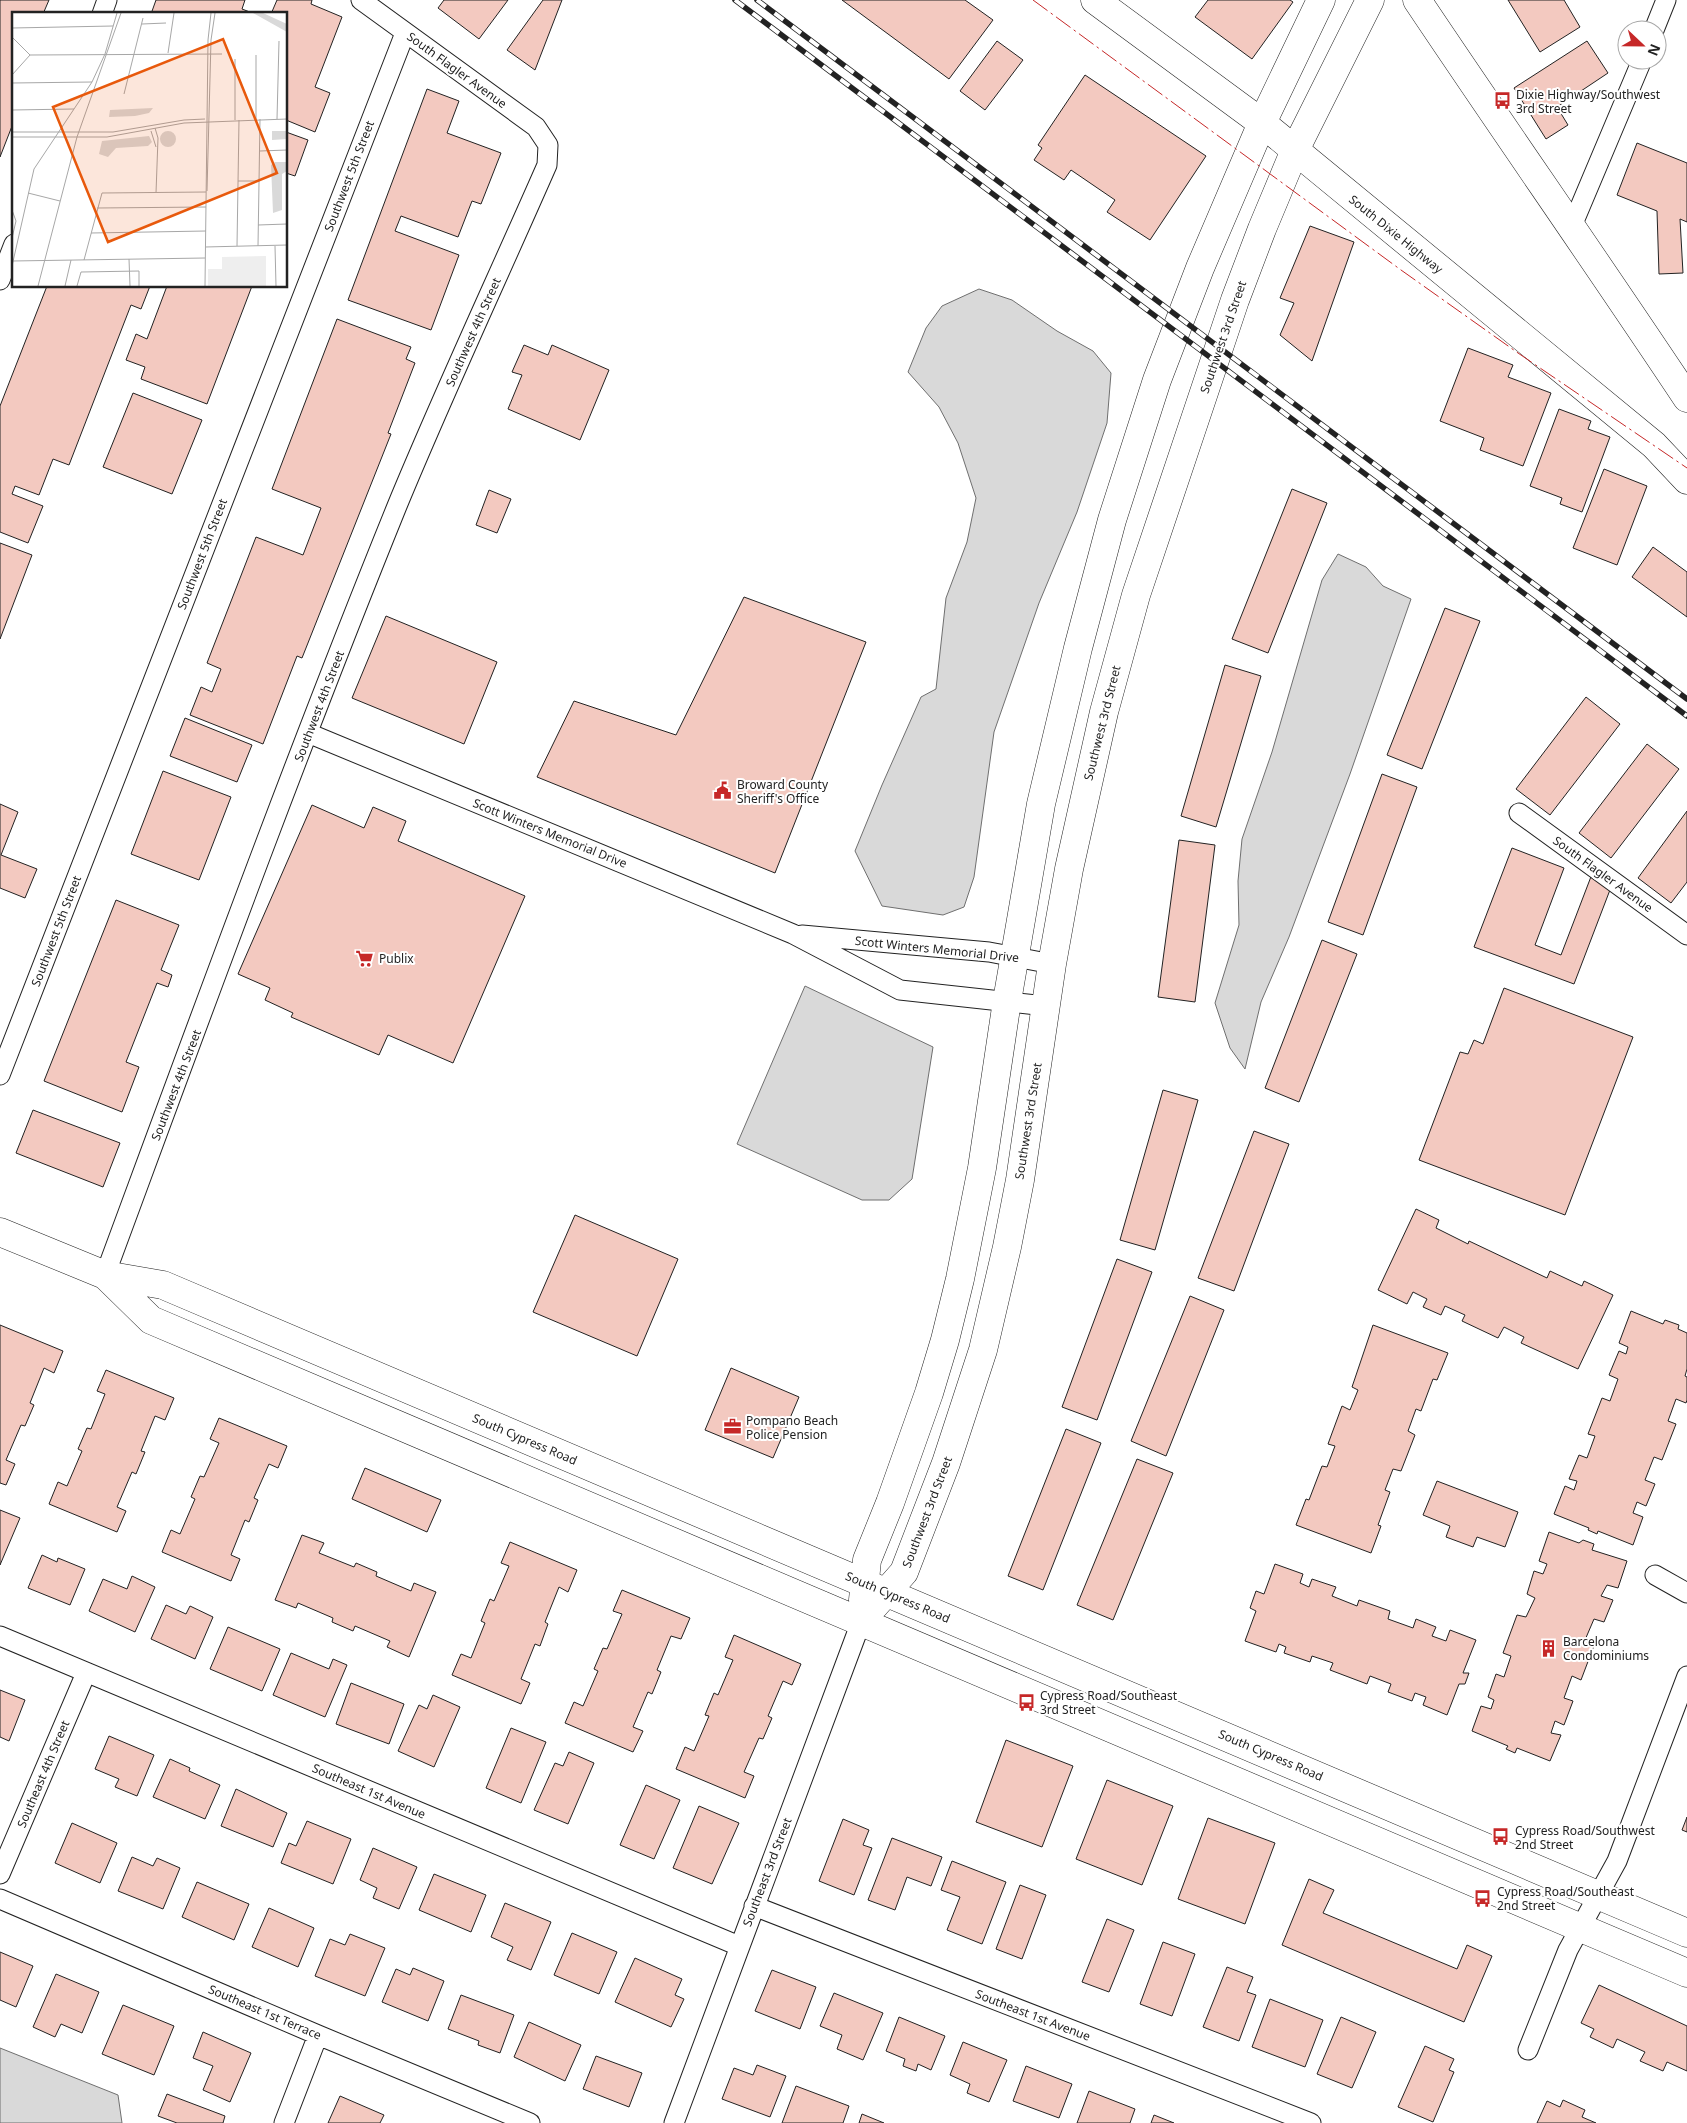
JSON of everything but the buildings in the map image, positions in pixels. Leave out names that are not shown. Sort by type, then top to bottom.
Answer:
[{"type":"street","points":[[103,12],[107,0]]},
{"type":"street","name":"South Flagler Avenue","points":[[361,0],[536,127],[548,145]]},
{"type":"street","name":"South Dixie Highway","points":[[1095,0],[1262,123],[1654,445],[1687,480]]},
{"type":"street","points":[[876,1587],[867,1560],[911,1447],[943,1349],[972,1228],[1014,956],[1041,804],[1057,733],[1112,520],[1157,380],[1222,212],[1321,0]]},
{"type":"street","name":"Southwest 3rd Street","points":[[861,1622],[876,1587],[904,1572],[952,1446],[983,1350],[1020,1180],[1052,964],[1086,784],[1136,595],[1235,300],[1295,150],[1370,0]]},
{"type":"street","points":[[1417,0],[1687,398]]},
{"type":"street","points":[[1658,20],[1666,0]]},
{"type":"street","name":"Southwest 5th Street","points":[[0,1075],[405,33]]},
{"type":"street","points":[[1572,226],[1638,70]]},
{"type":"street","name":"Southwest 4th Street","points":[[105,1275],[308,733],[398,504],[546,166],[548,145]]},
{"type":"street","points":[[0,280],[12,249]]},
{"type":"street","name":"Scott Winters Memorial Drive","points":[[308,733],[793,934],[900,990],[1046,1006]]},
{"type":"street","name":"South Flagler Avenue","points":[[1520,813],[1687,935]]},
{"type":"street","name":"Scott Winters Memorial Drive","points":[[793,934],[989,952],[1052,964]]},
{"type":"street","name":"South Cypress Road","points":[[0,1232],[105,1275],[164,1285],[1687,1933]]},
{"type":"street","name":"South Cypress Road","points":[[105,1275],[151,1320],[1687,1973]]},
{"type":"street","points":[[1654,1575],[1687,1593]]},
{"type":"street","name":"Southeast 3rd Street","points":[[674,2123],[861,1622]]},
{"type":"street","name":"Southeast 1st Avenue","points":[[0,1636],[739,1946]]},
{"type":"street","name":"Southeast 4th Street","points":[[0,1874],[86,1673]]},
{"type":"street","points":[[1528,2050],[1568,1950],[1617,1861],[1687,1676]]},
{"type":"street","name":"Southeast 1st Terrace","points":[[0,1899],[530,2123]]},
{"type":"street","name":"Southeast 1st Avenue","points":[[754,1906],[1311,2123]]},
{"type":"street","points":[[284,2123],[318,2035]]},
{"type":"shaded area","points":[[979,289],[1012,300],[1057,331],[1093,351],[1111,373],[1107,423],[1077,512],[1039,603],[994,732],[974,877],[964,907],[943,915],[882,906],[855,851],[921,697],[936,689],[946,598],[967,542],[976,498],[958,443],[939,407],[908,372],[926,328],[942,306]]},
{"type":"shaded area","points":[[1338,554],[1366,567],[1383,586],[1411,599],[1350,774],[1289,937],[1261,1002],[1245,1069],[1230,1048],[1215,1003],[1239,925],[1238,881],[1242,839],[1272,752],[1322,580]]},
{"type":"shaded area","points":[[805,986],[933,1047],[912,1179],[889,1200],[862,1200],[737,1144]]},
{"type":"shaded area","points":[[0,2048],[118,2095],[122,2123],[0,2123]]},
{"type":"railway","points":[[735,0],[1687,716]]},
{"type":"railway","points":[[757,0],[1687,699]]},
{"type":"power","points":[[1033,0],[1401,270],[1518,353],[1687,468]]},
{"type":"place","name":"Dixie Highway/Southwest 3rd Street","points":[[1502,101]]},
{"type":"place","name":"Broward County Sheriff's Office","points":[[723,791]]},
{"type":"place","name":"Publix","points":[[365,958]]},
{"type":"place","name":"Pompano Beach Police Pension","points":[[732,1427]]},
{"type":"place","name":"Barcelona Condominiums","points":[[1549,1648]]},
{"type":"place","name":"Cypress Road/Southeast 3rd Street","points":[[1026,1702]]},
{"type":"place","name":"Cypress Road/Southwest 2nd Street","points":[[1501,1837]]},
{"type":"place","name":"Cypress Road/Southeast 2nd Street","points":[[1483,1898]]}]
